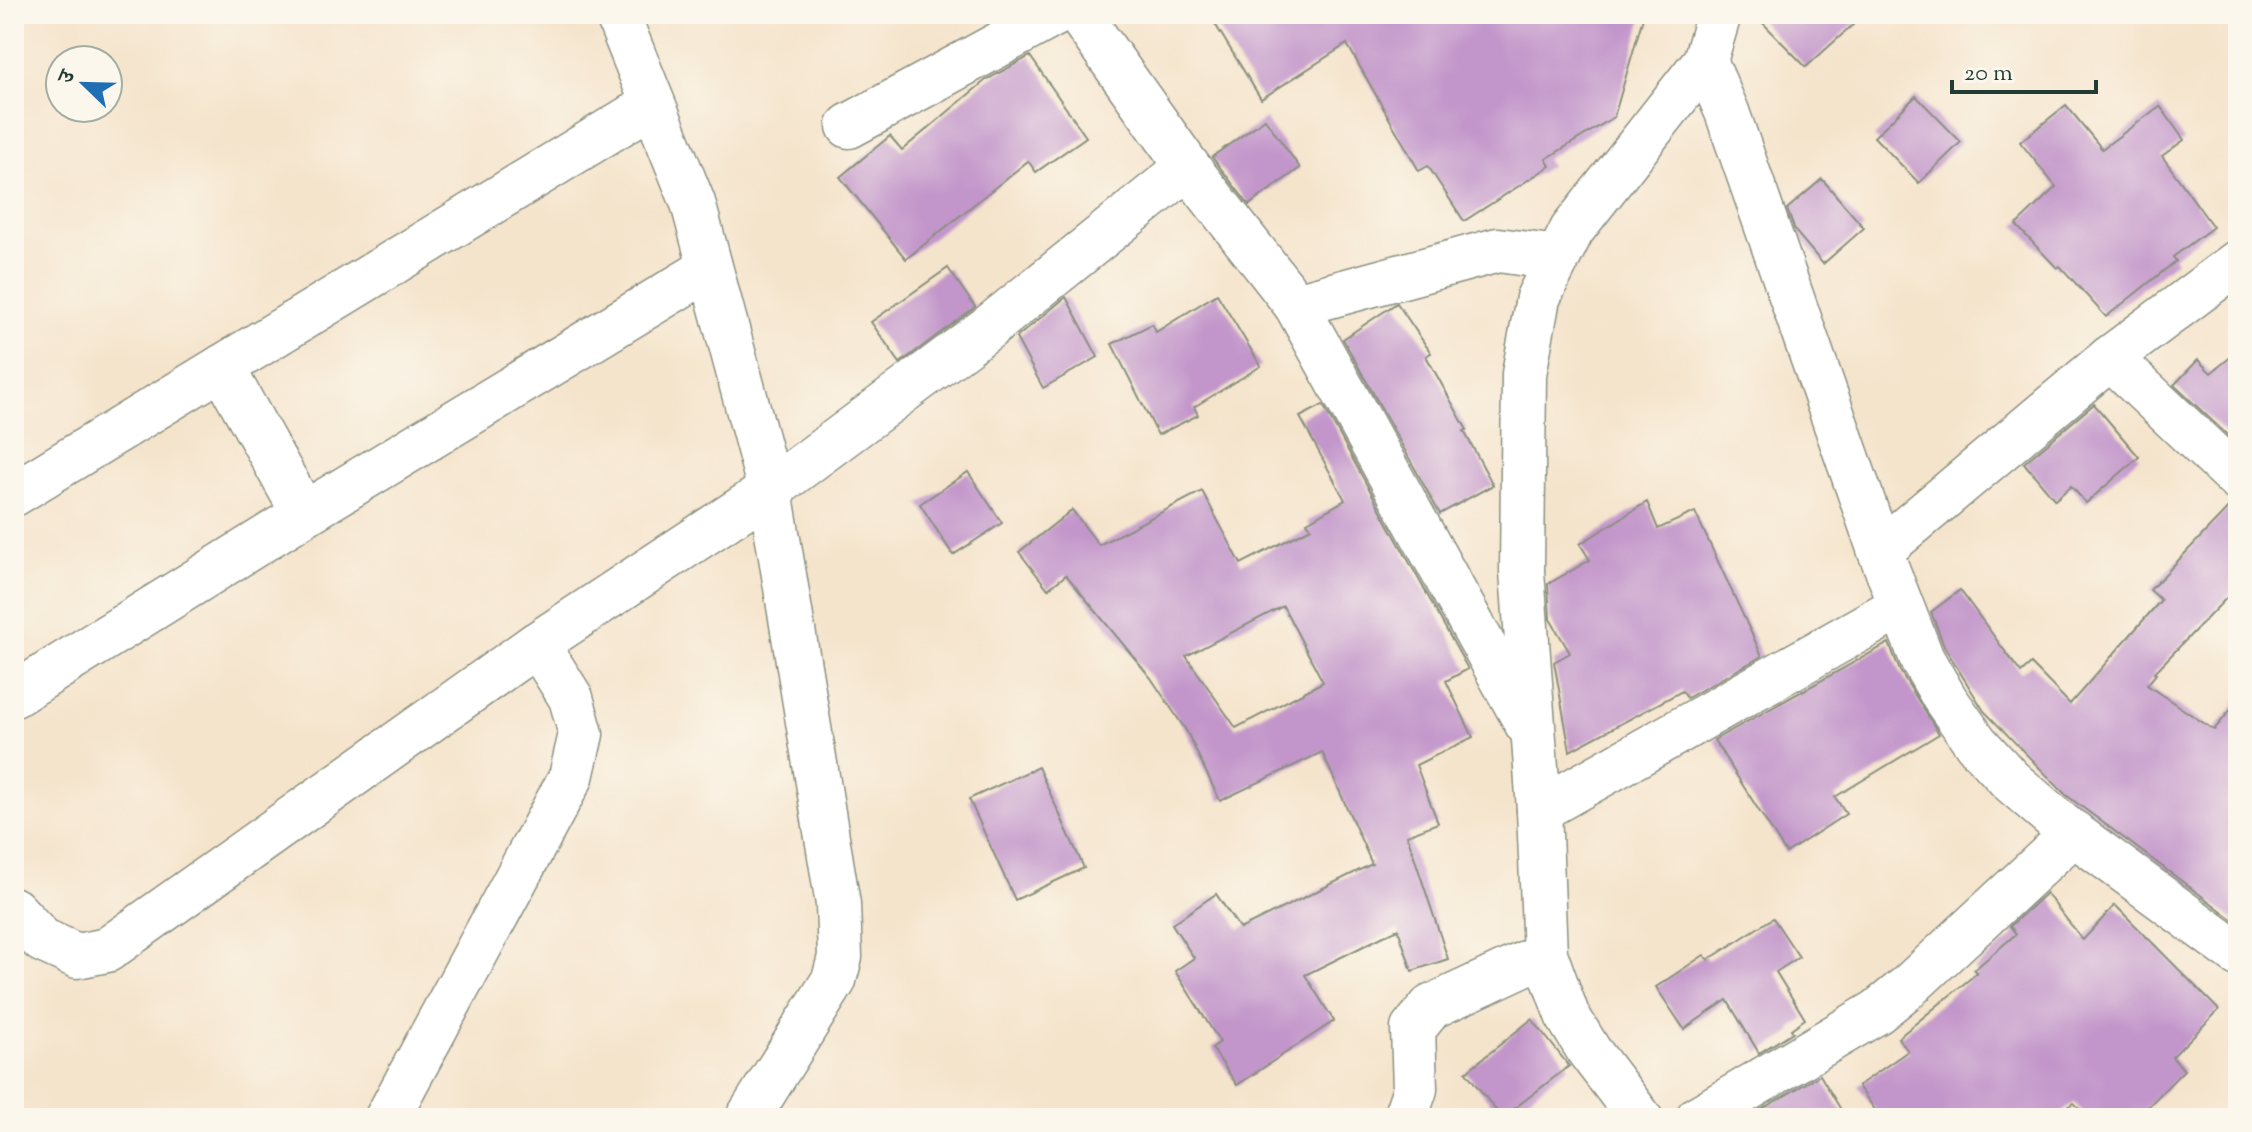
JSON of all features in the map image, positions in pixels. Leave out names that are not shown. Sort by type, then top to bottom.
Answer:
[{"type":"street","points":[[617,14],[693,203],[770,490],[838,904],[840,957],[834,980],[748,1118]]},
{"type":"street","points":[[849,126],[1055,14]]},
{"type":"street","points":[[1079,14],[1188,167],[1296,305],[1533,735]]},
{"type":"street","points":[[1640,1118],[1589,1051],[1567,1015],[1545,954],[1539,810],[1522,571],[1524,374],[1538,298],[1572,230],[1705,61],[1719,14]]},
{"type":"street","points":[[1705,61],[1727,112],[1880,551],[1922,659],[1945,699],[1976,743],[2010,780],[2074,833],[2238,954]]},
{"type":"street","points":[[14,494],[653,104]]},
{"type":"street","points":[[14,910],[42,940],[77,956],[107,950],[537,644],[770,490],[988,328],[1188,167]]},
{"type":"street","points":[[1296,305],[1498,250],[1557,258]]},
{"type":"street","points":[[1880,551],[2110,358],[2238,262]]},
{"type":"street","points":[[14,695],[304,514],[710,268]]},
{"type":"street","points":[[2110,358],[2238,479]]},
{"type":"street","points":[[222,367],[304,514]]},
{"type":"street","points":[[1539,810],[1901,606]]},
{"type":"street","points":[[387,1118],[571,777],[581,734],[571,698],[537,644]]},
{"type":"street","points":[[1698,1118],[1877,1012],[2074,833]]},
{"type":"street","points":[[1405,1118],[1415,1089],[1413,1029],[1431,1007],[1545,954]]},
{"type":"building","points":[[1209,14],[1644,14],[1614,117],[1546,159],[1550,166],[1464,221],[1428,166],[1419,171],[1347,44],[1261,99]]},
{"type":"building","points":[[1754,14],[1865,14],[1806,67]]},
{"type":"building","points":[[1030,56],[1086,137],[1036,172],[1028,161],[906,259],[840,177],[890,136],[902,150],[986,80]]},
{"type":"building","points":[[1916,96],[1961,142],[1919,183],[1874,137]]},
{"type":"building","points":[[2066,105],[2102,149],[2160,106],[2184,140],[2162,156],[2213,227],[2173,257],[2176,261],[2106,317],[2060,266],[2057,268],[2016,225],[2056,187],[2020,142]]},
{"type":"building","points":[[1265,119],[1300,168],[1249,205],[1212,157]]},
{"type":"building","points":[[1822,179],[1864,228],[1823,264],[1795,231],[1787,209]]},
{"type":"building","points":[[948,268],[975,307],[900,363],[871,322]]},
{"type":"building","points":[[1217,294],[1261,366],[1194,407],[1198,415],[1158,435],[1112,344],[1152,324],[1156,332]]},
{"type":"building","points":[[1066,297],[1098,357],[1043,388],[1016,338]]},
{"type":"building","points":[[1397,303],[1431,353],[1426,356],[1493,485],[1440,514],[1343,339]]},
{"type":"building","points":[[2238,351],[2238,445],[2174,385],[2198,360],[2211,373]]},
{"type":"building","points":[[2094,404],[2139,457],[2086,503],[2071,486],[2055,500],[2024,463]]},
{"type":"building","points":[[1323,405],[1468,669],[1446,681],[1473,737],[1416,765],[1438,823],[1407,835],[1448,959],[1412,971],[1398,929],[1305,975],[1334,1021],[1237,1085],[1212,1048],[1220,1042],[1175,971],[1194,958],[1172,924],[1216,894],[1240,929],[1372,864],[1322,752],[1220,801],[1187,732],[1151,678],[1066,575],[1048,589],[1019,552],[1072,510],[1099,545],[1202,491],[1241,564],[1311,528],[1307,522],[1345,500],[1300,417]],"holes":[[[1283,606],[1323,682],[1236,728],[1186,656]]]},
{"type":"building","points":[[968,472],[1002,523],[953,555],[920,504]]},
{"type":"building","points":[[1647,502],[1658,529],[1695,512],[1762,656],[1687,698],[1682,691],[1570,751],[1554,662],[1570,653],[1550,619],[1548,584],[1590,560],[1580,544]]},
{"type":"building","points":[[2233,503],[2238,503],[2238,586],[2154,673],[2147,685],[2214,730],[2238,701],[2238,923],[2066,795],[1984,711],[1945,648],[1931,612],[1960,590],[2021,673],[2031,664],[2070,704],[2161,600],[2150,590]]},
{"type":"building","points":[[1889,643],[1900,671],[1939,734],[1835,797],[1846,814],[1786,853],[1714,740]]},
{"type":"building","points":[[1038,767],[1084,868],[1015,900],[969,799]]},
{"type":"building","points":[[2046,893],[2083,940],[2115,905],[2219,1010],[2172,1057],[2184,1070],[2137,1118],[2089,1118],[2074,1103],[2052,1118],[1881,1118],[1858,1086],[1908,1051],[1898,1038],[1977,973],[1974,970],[2016,934],[2010,926]]},
{"type":"building","points":[[1773,918],[1799,957],[1776,972],[1805,1019],[1791,1029],[1793,1032],[1759,1053],[1727,1000],[1684,1029],[1656,987],[1704,955],[1708,960]]},
{"type":"building","points":[[1532,1019],[1569,1066],[1502,1118],[1466,1072]]},
{"type":"building","points":[[1820,1075],[1846,1118],[1747,1118]]}]
